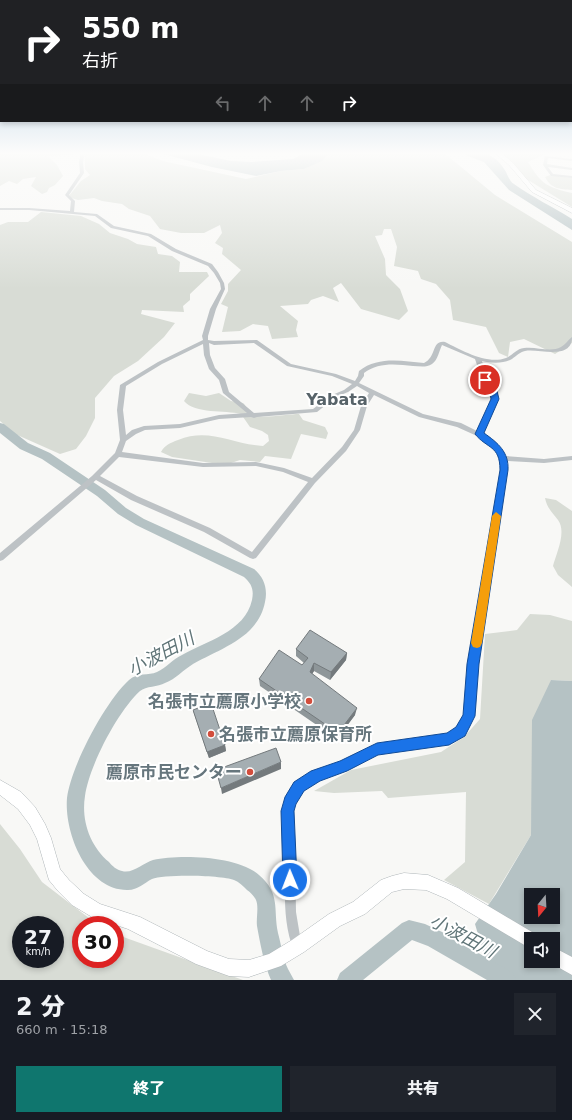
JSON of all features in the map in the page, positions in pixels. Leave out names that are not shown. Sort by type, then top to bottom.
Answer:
[{"type":"main road","points":[[547,198],[572,211]]},
{"type":"main road","points":[[0,787],[10,792],[23,803],[39,827],[52,868],[57,877],[72,894],[86,906],[135,923],[213,962],[228,967],[243,969],[261,965],[293,950],[332,921],[359,908],[383,887],[396,882],[427,882],[453,894],[524,937]]},
{"type":"main road","points":[[560,959],[572,967]]},
{"type":"street","points":[[70,198],[73,201],[72,212]]},
{"type":"street","points":[[0,209],[29,209],[96,215],[113,227],[149,235],[174,250],[210,265],[222,283],[223,289],[210,318],[205,336],[207,354],[212,369],[222,379],[226,393],[254,416]]},
{"type":"street","points":[[123,440],[134,432],[144,428],[180,426],[219,417],[315,412],[327,400],[353,387],[364,369],[375,364],[383,363],[430,364],[440,343],[478,359],[499,361],[507,359],[518,351],[525,349],[551,352],[564,347],[572,339]]},
{"type":"street","points":[[0,558],[94,478],[118,454],[123,440],[120,410],[123,385],[160,363],[206,341],[214,343],[256,341],[289,365],[334,375],[355,383],[372,393],[421,416],[459,425],[479,434],[496,446],[504,458],[504,470],[473,664],[471,709],[467,723],[461,731],[449,739],[373,750],[342,766],[316,776],[299,787],[294,793],[288,811],[291,911],[294,937],[293,950]]},
{"type":"street","points":[[478,359],[485,380],[494,393],[495,399],[479,434]]},
{"type":"street","points":[[94,478],[134,498],[207,530],[253,556],[313,481],[344,449],[357,430],[364,406],[372,393]]},
{"type":"street","points":[[118,454],[203,465],[256,464],[284,470],[313,481]]},
{"type":"street","points":[[504,458],[544,461],[572,458]]},
{"type":"shaded area","points":[[70,198],[499,198],[572,242],[572,343],[555,354],[524,339],[510,342],[508,357],[499,353],[486,327],[453,320],[450,300],[436,284],[421,279],[418,271],[394,266],[397,247],[391,229],[384,229],[382,235],[375,236],[385,259],[386,275],[400,289],[408,311],[399,320],[361,309],[341,283],[333,288],[339,302],[323,296],[311,300],[308,304],[280,306],[298,321],[296,330],[298,337],[272,339],[268,326],[253,324],[240,331],[222,332],[228,307],[221,304],[228,291],[228,284],[241,270],[222,254],[223,248],[215,243],[222,233],[220,225],[204,233],[181,233],[160,229],[150,216],[129,209],[122,204],[102,201],[94,198],[78,200]]},
{"type":"shaded area","points":[[521,198],[536,198],[572,219],[572,230]]},
{"type":"shaded area","points":[[557,198],[572,198],[572,207]]},
{"type":"shaded area","points":[[41,212],[81,216],[99,224],[110,233],[128,239],[137,244],[156,247],[158,254],[172,256],[180,262],[179,272],[207,272],[209,276],[190,294],[190,300],[183,306],[184,312],[142,310],[141,314],[175,323],[164,337],[138,361],[114,376],[95,398],[95,418],[86,436],[76,449],[60,454],[15,434],[0,421],[0,225],[8,222],[28,222]]},
{"type":"shaded area","points":[[189,393],[206,396],[219,393],[231,401],[243,403],[249,413],[253,416],[266,417],[299,414],[303,420],[325,427],[328,433],[326,439],[301,434],[291,459],[265,456],[260,462],[240,460],[228,464],[172,457],[161,452],[170,443],[189,436],[200,435],[220,437],[251,445],[263,446],[269,441],[268,435],[262,431],[250,427],[241,414],[203,410],[189,405],[184,401]]},
{"type":"shaded area","points":[[545,498],[556,500],[572,511],[572,587],[558,575],[553,566],[560,543],[561,531],[558,520],[548,507]]},
{"type":"shaded area","points":[[530,614],[550,615],[572,621],[572,681],[551,680],[532,815],[531,835],[489,904],[444,880],[465,862],[466,792],[388,798],[382,791],[334,793],[314,791],[351,770],[441,752],[464,737],[480,719],[485,634],[517,630]]},
{"type":"shaded area","points":[[551,680],[572,681],[572,980],[488,980],[489,972],[475,924],[496,894],[531,835],[532,720]]},
{"type":"shaded area","points":[[0,824],[20,849],[42,882],[86,916],[72,916],[72,968],[124,968],[124,937],[243,980],[0,980]]},
{"type":"building","name":"名張市立薦原小学校","points":[[310,630],[347,653],[331,672],[314,663],[310,672],[357,708],[338,733],[259,679],[279,650],[302,665],[308,658],[296,649]]},
{"type":"building","name":"名張市立薦原保育所","points":[[211,703],[225,745],[207,752],[193,710]]},
{"type":"building","name":"薦原市民センター","points":[[276,748],[281,762],[221,788],[216,770]]},
{"type":"waterway","name":"小波田川","points":[[0,427],[24,446],[46,456],[101,493],[122,511],[140,522],[249,573],[256,581],[259,587],[259,598],[251,621],[221,643],[184,661],[161,678],[138,682],[118,705],[99,737],[84,770],[76,797],[76,811],[79,832],[87,851],[99,866],[114,878],[123,881],[131,881],[148,871],[176,867],[219,868],[230,870],[247,877],[260,889],[266,900],[268,932],[279,974],[284,980]]},
{"type":"waterway","name":"小波田川","points":[[347,980],[409,930],[420,932],[435,939],[506,980]]},
{"type":"slow traffic","points":[[477,643],[496,516]]},
{"type":"place","name":"名張市立薦原小学校","points":[[309,701]]},
{"type":"place","name":"名張市立薦原保育所","points":[[211,734]]},
{"type":"place","name":"薦原市民センター","points":[[250,772]]},
{"type":"district","name":"Yabata","points":[[337,399]]},
{"type":"route","points":[[290,880],[288,811],[290,801],[299,787],[323,772],[342,766],[377,749],[449,739],[456,736],[467,723],[471,709],[473,664],[504,470],[504,458],[500,450],[492,442],[479,434],[495,399],[494,393],[487,386],[485,380]]}]
